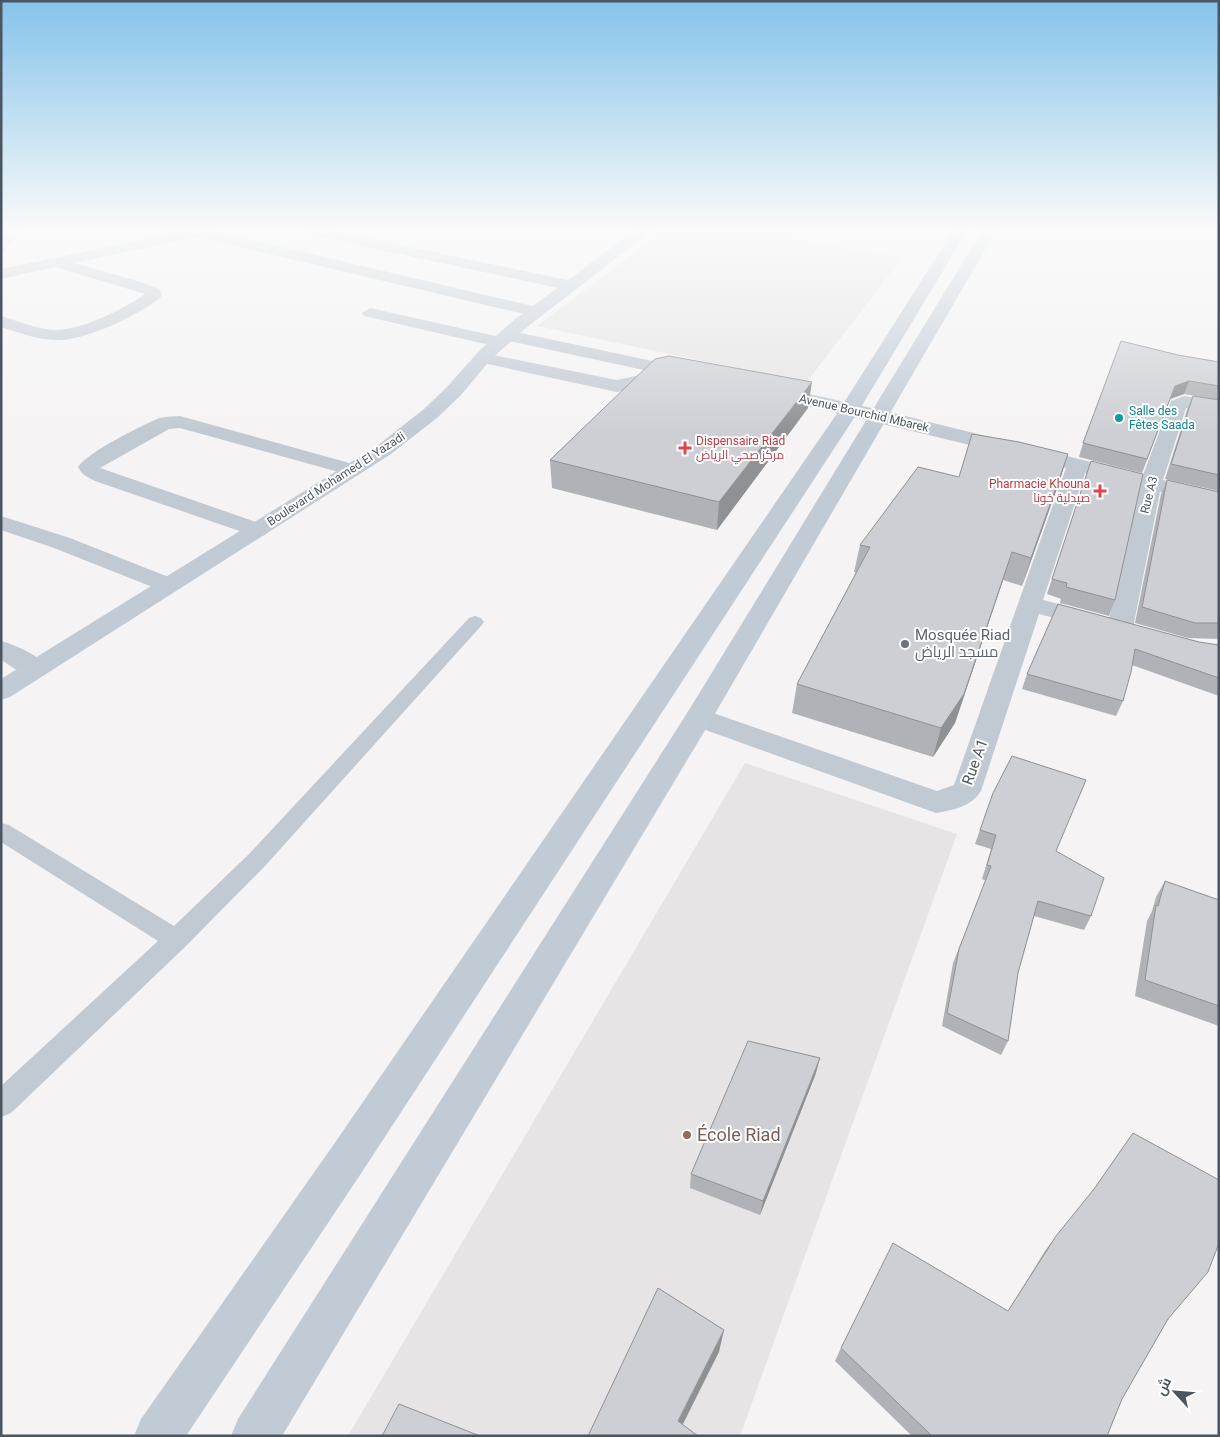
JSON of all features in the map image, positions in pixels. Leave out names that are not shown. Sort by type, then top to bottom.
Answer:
[{"type":"main road","name":"Boulevard Mohamed El Yazadi","points":[[1,691],[384,450],[431,413],[502,339],[556,298]]},
{"type":"main road","points":[[158,1436],[359,1141],[849,410],[918,298]]},
{"type":"main road","points":[[255,1436],[699,717],[881,416],[950,298]]},
{"type":"street","points":[[1,321],[43,333],[62,335],[83,330],[148,298]]},
{"type":"street","points":[[479,298],[537,312]]},
{"type":"street","points":[[370,313],[705,380],[665,373],[639,382],[617,386],[483,358]]},
{"type":"street","name":"Avenue Bourchid Mbarek","points":[[756,390],[881,416],[1219,500]]},
{"type":"street","name":"Rue A3","points":[[1031,604],[1129,630],[1151,483],[1178,405],[1184,402],[1219,407]]},
{"type":"street","points":[[257,530],[102,477],[90,471],[88,467],[155,427],[172,421],[194,425],[353,470]]},
{"type":"street","name":"Rue A1","points":[[699,717],[912,795],[936,802],[954,799],[966,791],[1077,466]]},
{"type":"street","points":[[1,523],[62,543],[168,585]]},
{"type":"street","points":[[1,649],[36,669]]},
{"type":"lane","points":[[1,1104],[176,940],[257,860],[475,622]]},
{"type":"lane","points":[[1,831],[176,940]]},
{"type":"shaded area","points":[[574,298],[871,298],[806,383],[537,326]]},
{"type":"shaded area","name":"École Riad","points":[[745,763],[957,834],[740,1436],[348,1436]]},
{"type":"building","points":[[1121,341],[1178,355],[1219,362],[1219,386],[1189,381],[1175,386],[1147,459],[1083,443]]},
{"type":"building","name":"Dispensaire Riad مركز صحي الرياض","points":[[669,356],[812,382],[719,502],[550,460],[655,359]]},
{"type":"building","points":[[1193,396],[1219,400],[1219,475],[1171,464]]},
{"type":"building","name":"Mosquée Riad مسجد الرياض","points":[[972,434],[1019,442],[1068,454],[1031,558],[1012,552],[964,694],[941,728],[797,684],[870,547],[860,545],[918,467],[959,477]]},
{"type":"building","points":[[1091,461],[1143,474],[1115,600],[1066,587],[1067,583],[1052,579]]},
{"type":"building","points":[[1167,480],[1219,492],[1219,623],[1195,623],[1142,607]]},
{"type":"building","points":[[1058,604],[1199,642],[1219,645],[1219,678],[1135,649],[1123,701],[1027,674]]},
{"type":"building","points":[[1012,756],[1086,780],[1056,851],[1104,878],[1091,916],[1038,901],[1018,973],[1008,1041],[947,1013],[959,949],[991,866],[987,865],[996,835],[980,830],[993,793]]},
{"type":"building","points":[[1165,881],[1219,900],[1219,1006],[1145,980],[1156,905],[1158,906]]},
{"type":"building","points":[[748,1041],[820,1058],[763,1201],[691,1174]]},
{"type":"building","points":[[1133,1133],[1219,1180],[1219,1243],[1208,1272],[1168,1319],[1122,1399],[1107,1436],[932,1436],[841,1348],[893,1243],[1008,1311],[1056,1236],[1094,1189]]},
{"type":"building","points":[[658,1288],[724,1330],[678,1421],[698,1436],[588,1436]]},
{"type":"building","points":[[399,1404],[480,1436],[382,1436]]},
{"type":"place","name":"Salle des Fêtes Saada","points":[[1119,418]]},
{"type":"place","name":"Dispensaire Riad مركز صحي الرياض","points":[[685,448]]},
{"type":"place","name":"Pharmacie Khouna صيدلية خونا","points":[[1100,491]]},
{"type":"place","name":"Mosquée Riad مسجد الرياض","points":[[905,644]]},
{"type":"place","name":"École Riad","points":[[687,1135]]}]
